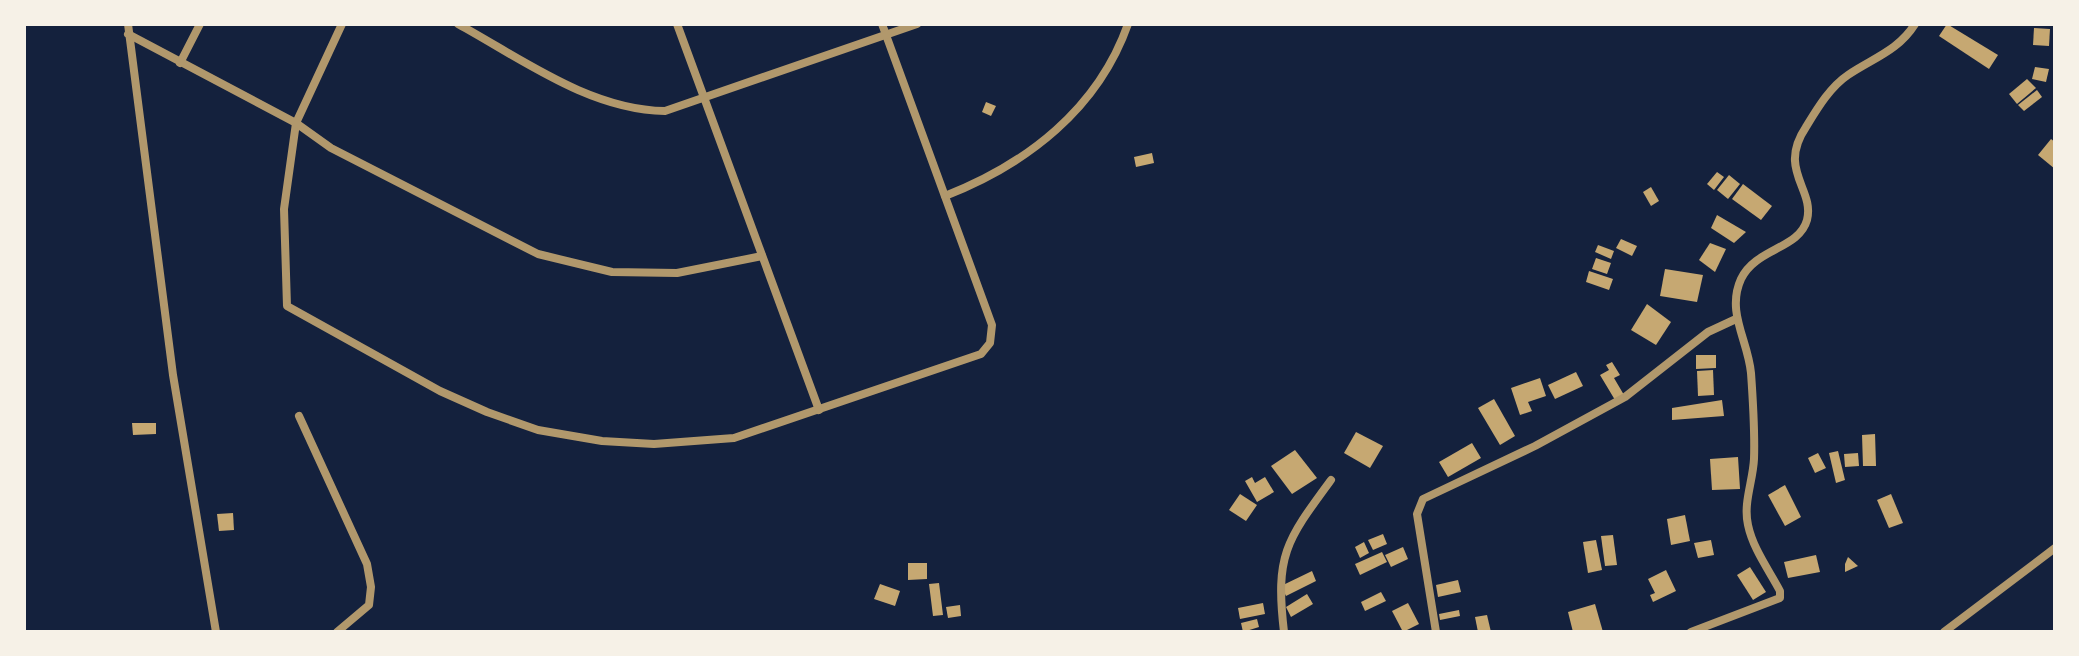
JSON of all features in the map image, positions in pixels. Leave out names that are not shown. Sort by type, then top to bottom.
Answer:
[{"type":"street","points":[[128,24],[173,375],[216,632]]},
{"type":"street","points":[[180,63],[200,24]]},
{"type":"street","points":[[342,24],[296,123],[284,209],[287,306],[390,364],[487,412],[538,430],[602,441],[654,444],[734,438],[981,354],[990,343],[992,325],[882,24]]},
{"type":"street","points":[[458,24],[582,92],[632,111],[665,111],[887,37],[917,24]]},
{"type":"street","points":[[677,24],[819,410]]},
{"type":"street","points":[[945,196],[978,183],[1054,134],[1109,71],[1128,24]]},
{"type":"street","points":[[1691,632],[1780,598],[1780,591],[1748,525],[1754,456],[1751,377],[1749,352],[1736,319],[1736,297],[1748,268],[1758,257],[1789,242],[1801,232],[1807,220],[1808,211],[1795,169],[1796,146],[1803,130],[1838,83],[1886,55],[1915,24]]},
{"type":"street","points":[[128,34],[296,123],[331,148],[538,254],[612,272],[677,273],[762,256]]},
{"type":"street","points":[[1436,632],[1417,514],[1423,499],[1535,446],[1625,397],[1708,332],[1736,319]]},
{"type":"street","points":[[299,416],[367,564],[371,587],[369,605],[337,632]]},
{"type":"street","points":[[1284,632],[1279,583],[1283,557],[1297,528],[1331,480]]},
{"type":"street","points":[[1944,632],[2055,548]]},
{"type":"building","points":[[1947,24],[1998,55],[1989,69],[1939,36]]},
{"type":"building","points":[[2034,28],[2050,29],[2049,46],[2033,45]]},
{"type":"building","points":[[2035,67],[2049,69],[2046,82],[2032,79]]},
{"type":"building","points":[[2027,79],[2036,88],[2017,104],[2009,94]]},
{"type":"building","points":[[2037,90],[2042,97],[2024,111],[2018,105]]},
{"type":"building","points":[[986,102],[996,106],[991,116],[982,112]]},
{"type":"building","points":[[2051,139],[2055,142],[2055,169],[2038,155]]},
{"type":"building","points":[[1152,153],[1154,163],[1136,167],[1134,157]]},
{"type":"building","points":[[1717,172],[1724,177],[1714,190],[1707,184]]},
{"type":"building","points":[[1729,175],[1740,184],[1728,199],[1717,190]]},
{"type":"building","points":[[1743,184],[1772,206],[1761,220],[1732,199]]},
{"type":"building","points":[[1651,187],[1659,201],[1651,206],[1643,192]]},
{"type":"building","points":[[1717,215],[1746,232],[1734,243],[1711,228]]},
{"type":"building","points":[[1621,239],[1637,246],[1632,256],[1616,248]]},
{"type":"building","points":[[1710,243],[1726,249],[1715,272],[1699,260]]},
{"type":"building","points":[[1598,245],[1614,251],[1611,259],[1595,252]]},
{"type":"building","points":[[1596,258],[1611,263],[1607,274],[1592,269]]},
{"type":"building","points":[[1665,269],[1703,275],[1697,302],[1660,296]]},
{"type":"building","points":[[1589,271],[1613,279],[1609,290],[1586,282]]},
{"type":"building","points":[[1647,304],[1671,322],[1656,345],[1631,330]]},
{"type":"building","points":[[1696,355],[1716,355],[1716,368],[1696,369]]},
{"type":"building","points":[[1612,362],[1620,375],[1614,378],[1624,395],[1615,400],[1600,375],[1609,370],[1606,365]]},
{"type":"building","points":[[1713,370],[1714,395],[1698,396],[1697,371]]},
{"type":"building","points":[[1576,372],[1583,386],[1555,399],[1548,385]]},
{"type":"building","points":[[1540,378],[1546,396],[1528,402],[1532,411],[1520,415],[1511,388]]},
{"type":"building","points":[[1494,399],[1515,436],[1500,445],[1478,408]]},
{"type":"building","points":[[1722,400],[1724,416],[1672,420],[1672,408]]},
{"type":"building","points":[[132,423],[156,423],[156,434],[133,435]]},
{"type":"building","points":[[1356,432],[1383,446],[1370,468],[1344,453]]},
{"type":"building","points":[[1875,434],[1876,466],[1863,466],[1862,435]]},
{"type":"building","points":[[1472,443],[1481,458],[1448,477],[1439,462]]},
{"type":"building","points":[[1295,450],[1317,478],[1292,494],[1271,466]]},
{"type":"building","points":[[1838,451],[1845,480],[1836,483],[1829,453]]},
{"type":"building","points":[[1818,453],[1826,468],[1815,473],[1808,458]]},
{"type":"building","points":[[1858,453],[1859,466],[1845,467],[1844,454]]},
{"type":"building","points":[[1738,457],[1740,489],[1712,490],[1710,459]]},
{"type":"building","points":[[1252,477],[1255,483],[1265,477],[1274,492],[1257,502],[1245,481]]},
{"type":"building","points":[[1785,485],[1801,517],[1785,526],[1768,495]]},
{"type":"building","points":[[1240,494],[1257,505],[1246,521],[1229,510]]},
{"type":"building","points":[[1891,494],[1903,523],[1889,528],[1877,500]]},
{"type":"building","points":[[233,513],[234,530],[219,531],[217,514]]},
{"type":"building","points":[[1685,515],[1690,541],[1671,545],[1667,519]]},
{"type":"building","points":[[1383,534],[1387,544],[1373,550],[1368,540]]},
{"type":"building","points":[[1613,535],[1617,565],[1605,566],[1601,536]]},
{"type":"building","points":[[1596,540],[1602,570],[1588,573],[1583,542]]},
{"type":"building","points":[[1711,540],[1714,555],[1698,558],[1694,543]]},
{"type":"building","points":[[1364,542],[1369,553],[1360,558],[1355,547]]},
{"type":"building","points":[[1403,547],[1408,559],[1391,567],[1385,555]]},
{"type":"building","points":[[1382,552],[1387,562],[1360,575],[1355,564]]},
{"type":"building","points":[[1816,555],[1820,572],[1788,578],[1784,562]]},
{"type":"building","points":[[1848,557],[1858,566],[1845,572],[1845,564]]},
{"type":"building","points":[[908,563],[927,563],[927,579],[908,580]]},
{"type":"building","points":[[1750,567],[1766,592],[1753,600],[1737,575]]},
{"type":"building","points":[[1666,570],[1676,591],[1653,602],[1650,595],[1655,593],[1648,579]]},
{"type":"building","points":[[1312,571],[1316,581],[1286,596],[1281,586]]},
{"type":"building","points":[[1458,580],[1461,592],[1438,597],[1436,585]]},
{"type":"building","points":[[939,583],[943,615],[933,616],[929,584]]},
{"type":"building","points":[[880,584],[900,591],[895,606],[874,599]]},
{"type":"building","points":[[1381,592],[1386,601],[1365,611],[1361,602]]},
{"type":"building","points":[[1307,594],[1313,604],[1291,617],[1286,607]]},
{"type":"building","points":[[1263,603],[1265,614],[1240,619],[1238,608]]},
{"type":"building","points":[[1408,603],[1419,624],[1403,632],[1392,611]]},
{"type":"building","points":[[1595,604],[1603,632],[1573,632],[1568,612]]},
{"type":"building","points":[[960,605],[961,616],[948,618],[946,607]]},
{"type":"building","points":[[1459,610],[1460,616],[1440,620],[1439,614]]},
{"type":"building","points":[[1487,615],[1491,632],[1478,632],[1475,617]]},
{"type":"building","points":[[1257,619],[1259,627],[1243,632],[1241,623]]}]
